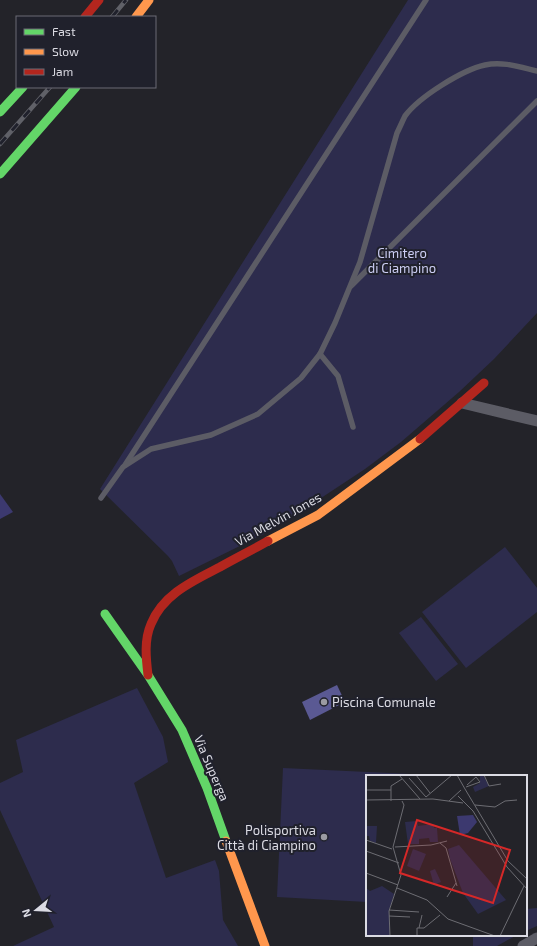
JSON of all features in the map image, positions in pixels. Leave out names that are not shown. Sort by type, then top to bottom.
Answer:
[{"type":"street","points":[[86,16],[100,0]]},
{"type":"street","points":[[137,16],[149,0]]},
{"type":"street","points":[[0,112],[22,88]]},
{"type":"street","points":[[0,174],[75,88]]},
{"type":"street","name":"Via Melvin Jones","points":[[148,675],[145,645],[148,629],[153,617],[168,598],[183,586],[318,515],[419,440],[484,383]]},
{"type":"street","points":[[462,403],[537,421]]},
{"type":"street","name":"Via Superga","points":[[105,614],[148,675],[182,730],[208,788],[266,946]]},
{"type":"street","points":[[523,946],[537,938]]},
{"type":"lane","points":[[101,498],[123,467],[426,0]]},
{"type":"lane","points":[[123,467],[151,449],[211,435],[258,414],[301,378],[320,354],[335,323],[360,262],[398,133],[406,115],[434,90],[468,71],[485,65],[510,65],[537,71]]},
{"type":"lane","points":[[349,288],[537,101]]},
{"type":"lane","points":[[320,354],[338,376],[353,427]]},
{"type":"green space","name":"Cimitero di Ciampino","points":[[408,0],[537,0],[537,313],[494,359],[459,392],[401,442],[365,469],[266,533],[179,576],[168,556],[100,489]]},
{"type":"green space","points":[[505,547],[537,588],[537,612],[466,668],[422,612]]},
{"type":"green space","points":[[421,617],[458,664],[436,681],[399,633]]},
{"type":"green space","points":[[137,688],[163,737],[168,762],[134,783],[166,878],[215,860],[219,871],[223,920],[238,946],[13,946],[54,927],[0,810],[0,783],[23,772],[16,740]]},
{"type":"green space","name":"Polisportiva Città di Ciampino","points":[[283,768],[432,775],[366,775],[366,902],[277,897]]},
{"type":"green space","points":[[537,908],[537,926],[527,931],[527,909]]},
{"type":"green space","points":[[473,936],[515,936],[497,946],[473,946]]},
{"type":"shaded area","points":[[0,494],[13,512],[0,519]]},
{"type":"shaded area","name":"Piscina Comunale","points":[[337,685],[345,702],[310,720],[302,702]]},
{"type":"railway","points":[[113,16],[126,0]]},
{"type":"railway","points":[[0,144],[49,88]]},
{"type":"traffic: fast","points":[[0,112],[22,88]]},
{"type":"traffic: fast","points":[[0,174],[75,88]]},
{"type":"traffic: fast","points":[[105,614],[148,675],[182,730],[207,788],[226,841]]},
{"type":"traffic: slow","points":[[137,16],[149,0]]},
{"type":"traffic: slow","points":[[268,541],[318,515],[420,439]]},
{"type":"traffic: slow","points":[[226,841],[265,946]]},
{"type":"traffic: jam","points":[[86,16],[99,0]]},
{"type":"traffic: jam","points":[[420,439],[484,383]]},
{"type":"traffic: jam","points":[[148,675],[146,656],[147,636],[151,624],[163,604],[189,583],[268,541]]},
{"type":"place","name":"Piscina Comunale","points":[[324,702]]},
{"type":"place","name":"Polisportiva Città di Ciampino","points":[[324,837]]}]
